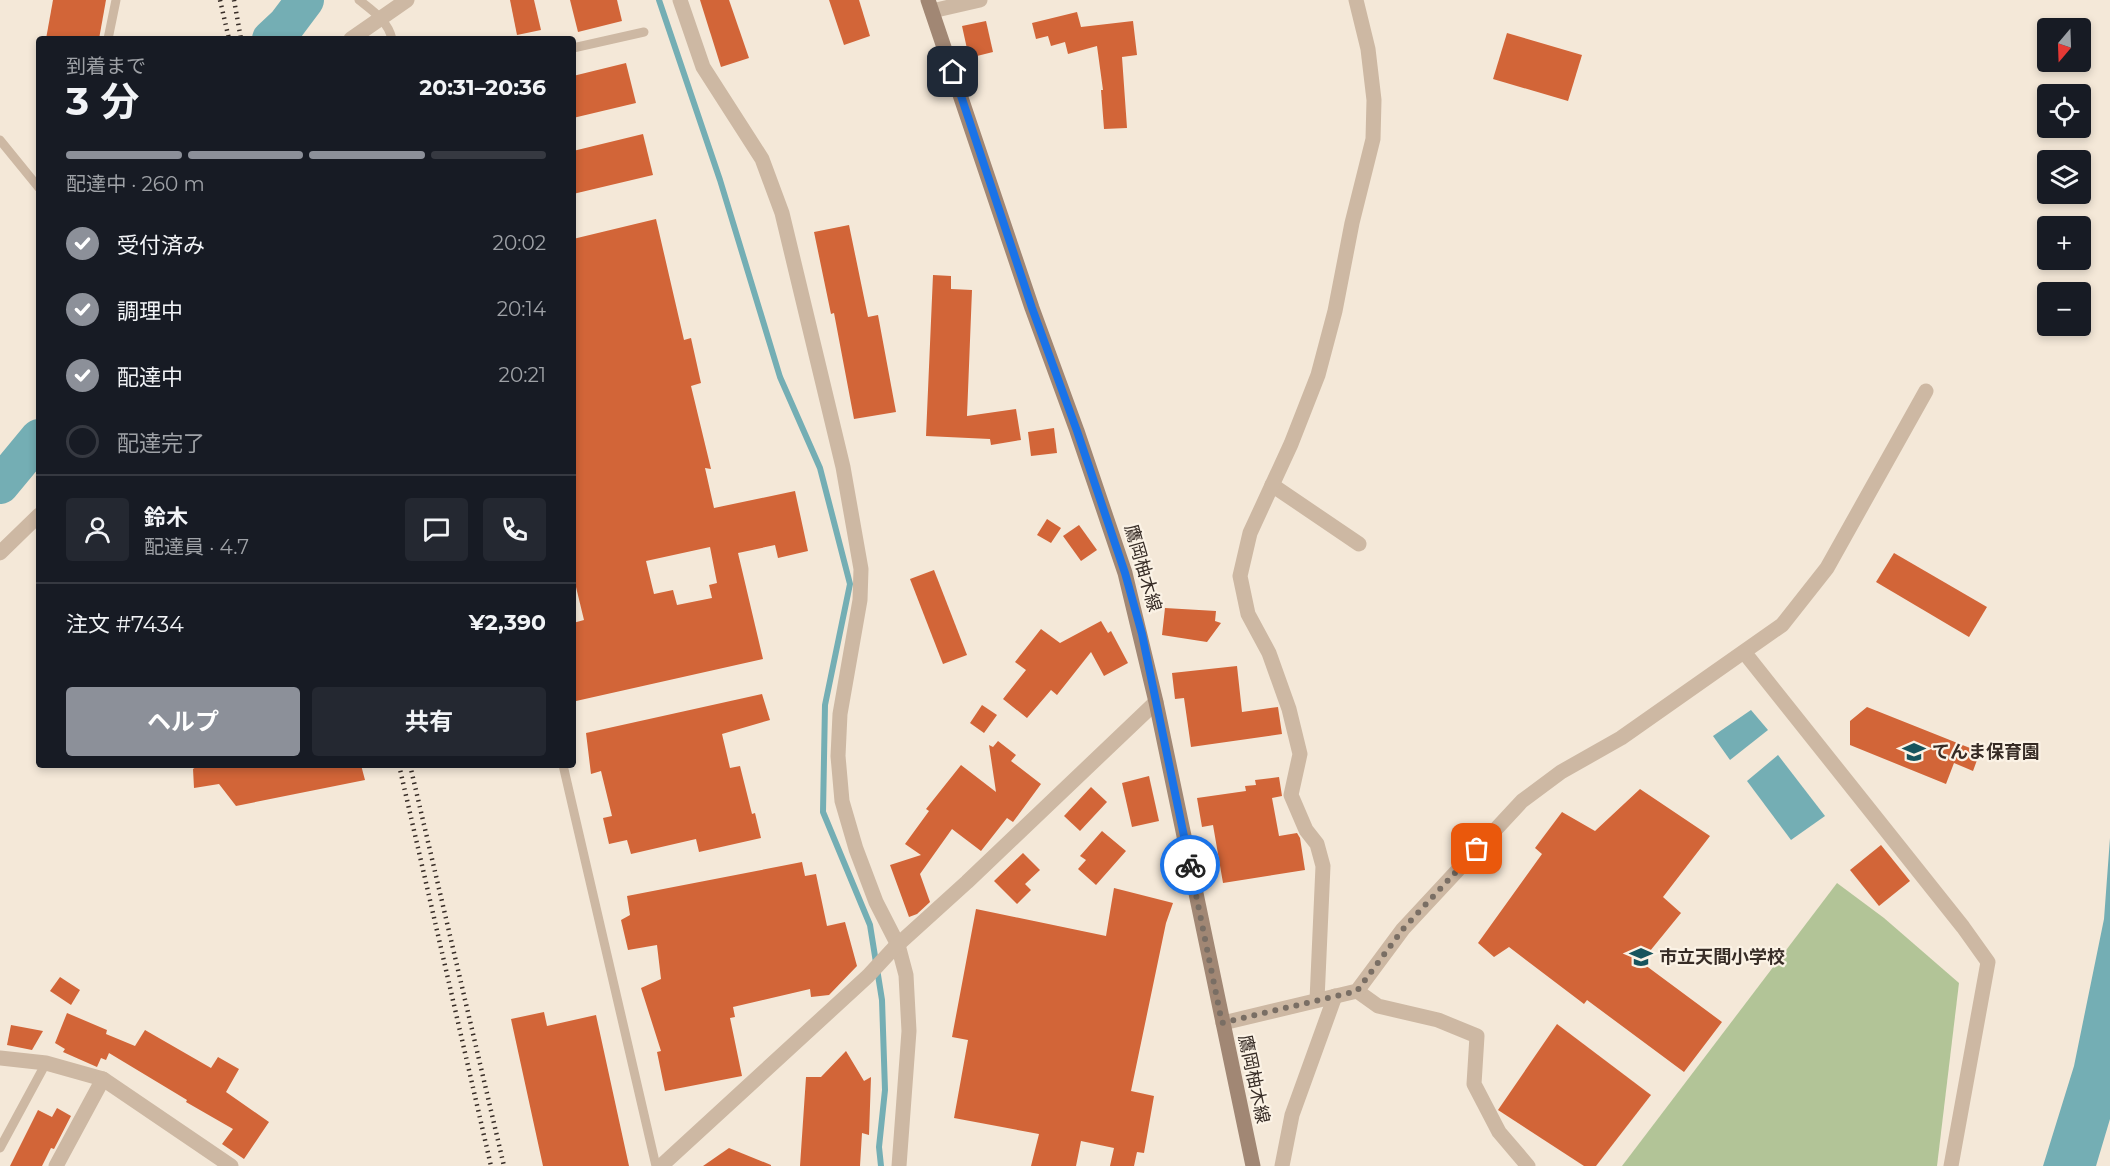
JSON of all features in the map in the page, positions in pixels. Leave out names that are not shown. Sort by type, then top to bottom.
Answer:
[{"type":"main road","name":"鷹岡柚木線","points":[[930,5],[1032,308],[1122,562],[1142,634],[1253,1166]]},
{"type":"street","points":[[355,36],[407,0]]},
{"type":"street","points":[[680,0],[704,67],[762,159],[782,213],[843,467],[861,568],[860,600],[840,714],[838,756],[843,801],[856,849],[906,975],[909,1031],[899,1166]]},
{"type":"street","points":[[930,5],[980,0]]},
{"type":"street","points":[[1317,1000],[1323,866],[1317,844],[1306,830],[1291,795],[1300,754],[1289,709],[1269,653],[1248,614],[1240,576],[1250,533],[1291,444],[1318,375],[1335,311],[1352,223],[1373,139],[1374,100],[1368,49],[1356,0]]},
{"type":"street","points":[[1222,1023],[1357,991],[1403,929],[1522,801],[1561,772],[1621,738],[1782,625],[1827,568],[1926,391]]},
{"type":"street","points":[[1272,485],[1359,544]]},
{"type":"street","points":[[0,553],[36,518]]},
{"type":"street","points":[[1744,652],[1963,927],[1988,962],[1951,1166]]},
{"type":"street","points":[[661,1166],[868,976],[895,947],[967,882],[1156,702]]},
{"type":"street","points":[[1357,991],[1377,1006],[1438,1020],[1478,1036],[1474,1084],[1499,1132],[1528,1166]]},
{"type":"street","points":[[1282,1166],[1292,1115],[1335,996]]},
{"type":"street","points":[[0,1058],[46,1064],[104,1078],[231,1166]]},
{"type":"street","points":[[56,1166],[104,1078]]},
{"type":"lane","points":[[109,36],[116,0]]},
{"type":"lane","points":[[359,0],[390,29],[391,36]]},
{"type":"lane","points":[[576,47],[645,32]]},
{"type":"lane","points":[[0,140],[36,184]]},
{"type":"lane","points":[[563,768],[656,1166]]},
{"type":"lane","points":[[0,1148],[46,1064]]},
{"type":"green space","points":[[1837,883],[1884,918],[1959,983],[1937,1166],[1622,1166]]},
{"type":"water","points":[[1751,710],[1768,730],[1730,760],[1713,736]]},
{"type":"water","points":[[1778,755],[1825,816],[1791,840],[1747,781]]},
{"type":"water","points":[[2110,838],[2110,1119],[2096,1166],[2043,1166],[2074,1066],[2104,919]]},
{"type":"building","points":[[53,0],[106,0],[100,36],[47,36]]},
{"type":"building","points":[[510,0],[534,0],[541,30],[517,35]]},
{"type":"building","points":[[570,0],[617,0],[622,21],[578,32]]},
{"type":"building","points":[[700,0],[729,0],[749,58],[721,67]]},
{"type":"building","points":[[829,0],[859,0],[870,36],[844,45]]},
{"type":"building","points":[[1077,12],[1081,27],[1133,21],[1137,55],[1122,57],[1127,128],[1104,129],[1101,90],[1103,90],[1097,46],[1068,54],[1065,42],[1051,46],[1048,36],[1036,39],[1032,23]]},
{"type":"building","points":[[986,21],[993,52],[969,58],[962,26]]},
{"type":"building","points":[[1507,33],[1582,55],[1568,101],[1493,79]]},
{"type":"building","points":[[626,63],[636,103],[576,117],[576,75]]},
{"type":"building","points":[[643,134],[653,175],[576,193],[576,150]]},
{"type":"building","points":[[656,219],[684,340],[691,338],[701,383],[691,386],[711,469],[705,468],[714,508],[795,491],[808,551],[778,558],[775,545],[738,553],[763,659],[576,701],[576,622],[584,620],[576,587],[576,238]],"holes":[[[710,547],[717,583],[709,585],[712,598],[677,605],[673,590],[654,594],[646,561]]]},
{"type":"building","points":[[849,225],[868,317],[878,315],[896,412],[854,419],[834,313],[831,314],[814,232]]},
{"type":"building","points":[[933,275],[951,276],[951,289],[972,290],[967,416],[1016,409],[1021,440],[991,445],[990,439],[926,436]]},
{"type":"building","points":[[1054,428],[1057,453],[1031,456],[1028,432]]},
{"type":"building","points":[[1047,519],[1061,528],[1051,543],[1037,535]]},
{"type":"building","points":[[1079,525],[1097,550],[1081,561],[1063,536]]},
{"type":"building","points":[[1894,553],[1987,607],[1969,637],[1876,582]]},
{"type":"building","points":[[934,570],[967,655],[943,664],[910,579]]},
{"type":"building","points":[[1165,608],[1216,611],[1215,621],[1221,623],[1207,642],[1162,635]]},
{"type":"building","points":[[1101,621],[1108,633],[1111,631],[1128,663],[1104,676],[1091,652],[1057,695],[1051,690],[1027,718],[1003,699],[1026,670],[1015,662],[1041,629],[1060,643]]},
{"type":"building","points":[[1237,666],[1242,712],[1278,707],[1282,734],[1191,747],[1184,698],[1175,699],[1172,673]]},
{"type":"building","points":[[762,694],[770,720],[722,734],[730,768],[740,766],[752,814],[755,813],[761,838],[699,852],[696,839],[631,854],[627,840],[609,844],[603,818],[612,816],[601,771],[591,774],[586,733]]},
{"type":"building","points":[[982,705],[997,715],[984,733],[970,723]]},
{"type":"building","points":[[1867,707],[1980,752],[1973,771],[1954,763],[1946,784],[1850,745],[1850,721]]},
{"type":"building","points":[[998,741],[1016,755],[1011,761],[1041,784],[1013,822],[1007,818],[981,851],[952,829],[920,874],[930,902],[917,914],[909,917],[890,865],[921,855],[905,844],[929,811],[926,809],[961,765],[996,792],[989,745],[993,747]]},
{"type":"building","points":[[362,768],[365,780],[236,806],[219,784],[194,788],[193,769]]},
{"type":"building","points":[[1149,776],[1159,821],[1132,827],[1122,783]]},
{"type":"building","points":[[1279,777],[1282,796],[1272,798],[1279,836],[1297,833],[1300,838],[1305,870],[1223,883],[1213,825],[1202,827],[1197,798],[1246,791],[1245,786],[1256,785],[1255,780]]},
{"type":"building","points":[[1091,787],[1107,802],[1080,831],[1064,816]]},
{"type":"building","points":[[1640,789],[1710,836],[1663,897],[1681,913],[1641,962],[1722,1022],[1684,1072],[1587,1000],[1584,1004],[1509,947],[1494,957],[1478,943],[1542,854],[1535,848],[1562,812],[1595,831]]},
{"type":"building","points":[[1102,831],[1126,851],[1096,885],[1078,869],[1086,860],[1080,856]]},
{"type":"building","points":[[1881,845],[1910,881],[1879,906],[1850,870]]},
{"type":"building","points":[[1023,853],[1040,870],[1025,884],[1031,890],[1017,904],[994,881]]},
{"type":"building","points":[[802,862],[805,876],[816,874],[827,926],[845,922],[857,966],[829,995],[811,997],[810,989],[733,1007],[735,1017],[730,1018],[742,1076],[665,1091],[657,1052],[661,1051],[641,988],[661,979],[657,945],[628,950],[621,920],[630,915],[627,896]]},
{"type":"building","points":[[1114,888],[1173,903],[1166,923],[1131,1091],[1154,1096],[1144,1153],[1137,1152],[1134,1166],[1110,1166],[1114,1148],[1081,1141],[1076,1166],[1031,1166],[1039,1134],[954,1118],[968,1040],[952,1037],[976,909],[1106,936]]},
{"type":"building","points":[[60,977],[80,990],[71,1005],[50,991]]},
{"type":"building","points":[[544,1012],[547,1026],[596,1015],[629,1166],[543,1166],[511,1019]]},
{"type":"building","points":[[67,1013],[107,1030],[106,1034],[135,1046],[145,1030],[211,1068],[218,1057],[239,1069],[226,1092],[269,1122],[244,1159],[222,1144],[233,1129],[109,1053],[106,1060],[101,1058],[97,1067],[63,1052],[65,1049],[55,1043]]},
{"type":"building","points":[[1557,1024],[1651,1095],[1596,1166],[1584,1166],[1498,1110]]},
{"type":"building","points":[[11,1025],[43,1031],[32,1050],[7,1045]]},
{"type":"building","points":[[846,1051],[864,1081],[871,1077],[869,1135],[862,1133],[860,1166],[800,1166],[806,1077],[821,1077]]},
{"type":"building","points":[[57,1108],[71,1116],[54,1149],[51,1148],[42,1166],[10,1166],[38,1110],[52,1117]]},
{"type":"building","points":[[729,1148],[771,1165],[771,1166],[703,1166]]},
{"type":"waterway","points":[[274,36],[287,24],[305,0]]},
{"type":"waterway","points":[[659,0],[720,180],[780,377],[820,468],[850,584],[825,705],[823,812],[870,925],[882,1000],[885,1090],[879,1147],[881,1166]]},
{"type":"waterway","points":[[0,485],[36,442]]},
{"type":"railway","points":[[220,0],[228,36]]},
{"type":"railway","points":[[234,0],[240,36]]},
{"type":"railway","points":[[400,768],[491,1166]]},
{"type":"railway","points":[[411,768],[504,1166]]},
{"type":"way so far","points":[[1190,865],[1222,1023],[1357,991],[1403,929],[1477,849]]},
{"type":"place","name":"てんま保育園","points":[[1914,752]]},
{"type":"place","name":"市立天間小学校","points":[[1641,957]]},
{"type":"route","points":[[953,72],[1032,308],[1125,573],[1142,634],[1190,865]]}]
